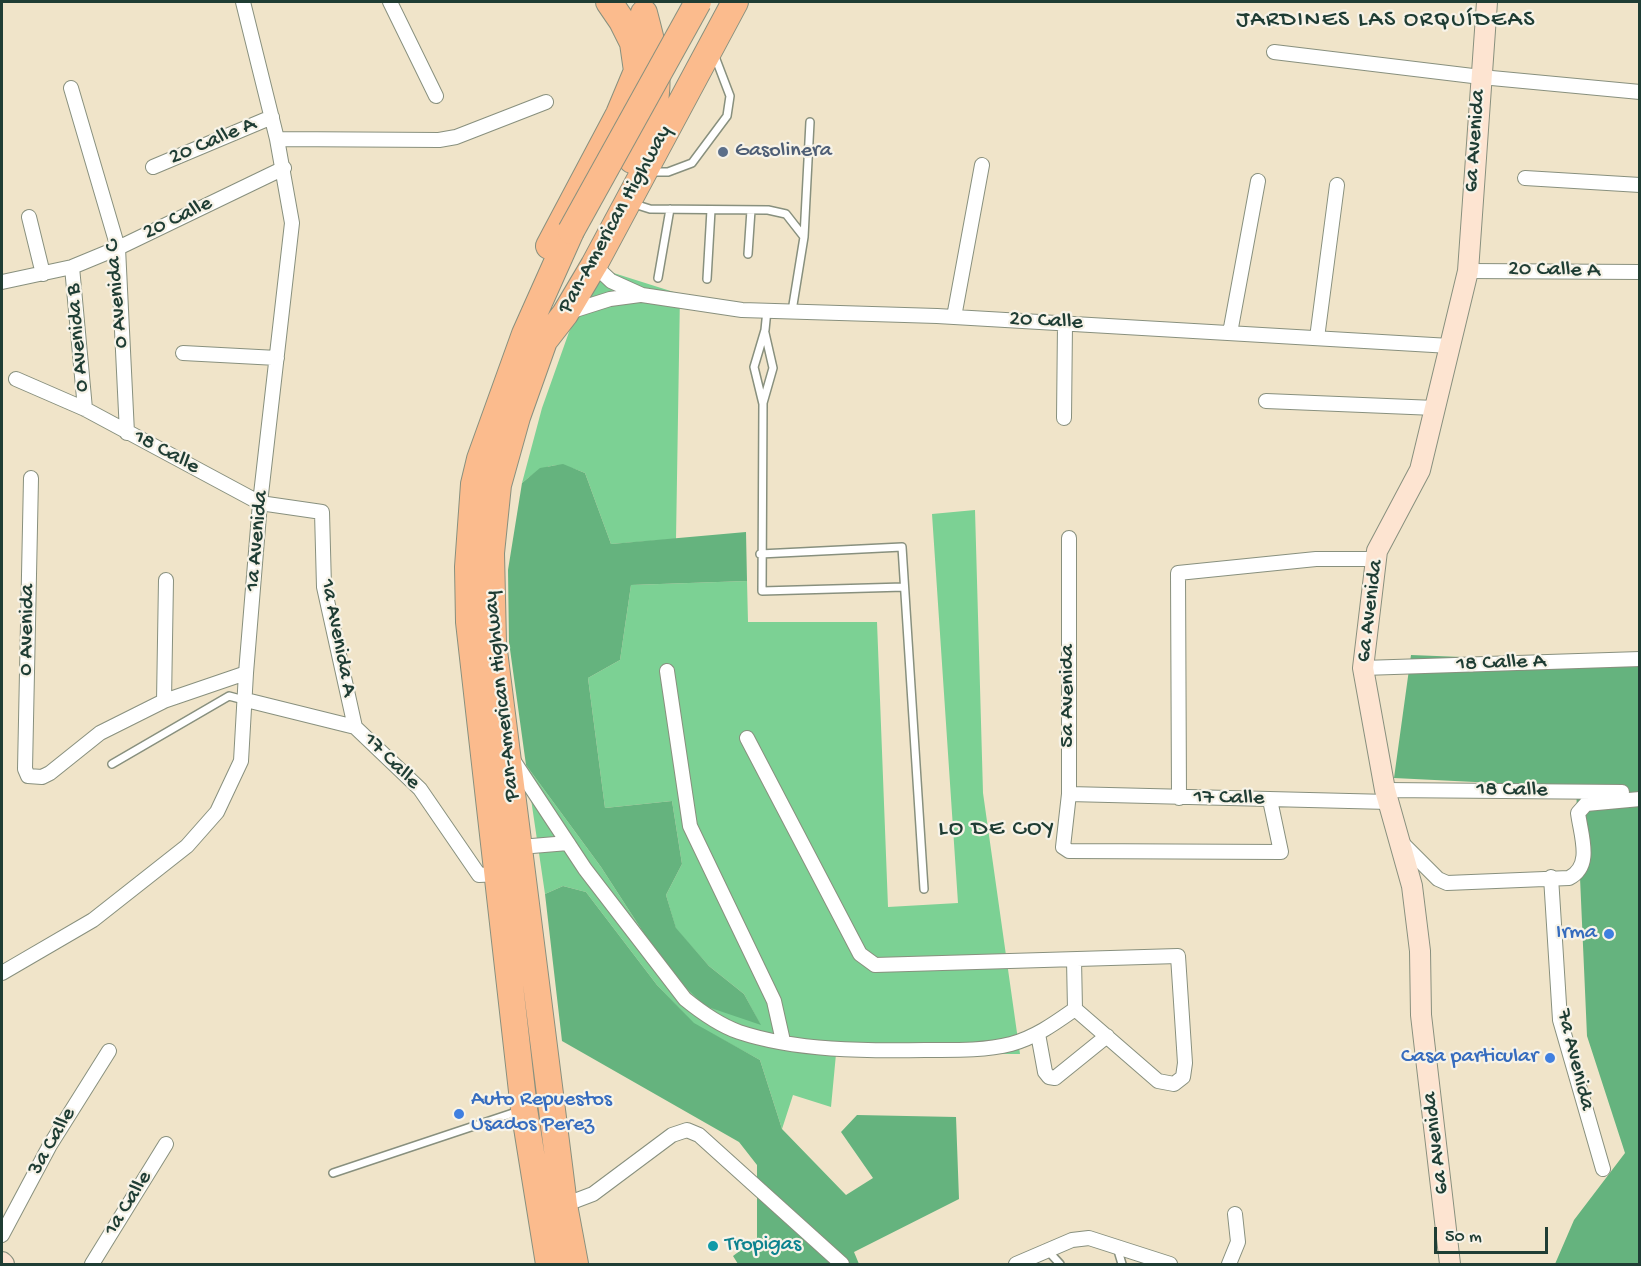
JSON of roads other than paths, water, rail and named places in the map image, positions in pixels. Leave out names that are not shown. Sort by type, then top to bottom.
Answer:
[{"type":"highway","points":[[480,459],[489,395],[524,295],[627,98],[636,71],[633,43],[609,2]]},
{"type":"highway","name":"Pan-American Highway","points":[[549,1264],[524,1109],[469,622],[468,567],[474,484],[480,459],[525,334],[570,231],[698,2]]},
{"type":"highway","name":"Pan-American Highway","points":[[574,1264],[564,1205],[509,753],[493,644],[492,553],[498,485],[517,417],[544,340],[565,314],[594,265],[646,172],[735,2]]},
{"type":"highway","points":[[544,340],[559,295],[645,135],[655,110],[657,60],[644,13]]},
{"type":"street","name":"1a Avenida","points":[[2,973],[93,920],[187,846],[217,812],[241,761],[260,503],[292,224],[284,168],[243,2]]},
{"type":"street","points":[[390,2],[436,96]]},
{"type":"street","name":"6a Avenida","points":[[1450,1264],[1421,1015],[1420,951],[1412,886],[1387,796],[1363,668],[1377,551],[1420,470],[1468,271],[1487,2]]},
{"type":"street","points":[[1274,52],[1481,77],[1640,92]]},
{"type":"street","name":"0 Avenida C","points":[[71,88],[118,248],[127,433]]},
{"type":"street","points":[[277,139],[439,140],[456,137],[546,102]]},
{"type":"street","name":"20 Calle A","points":[[153,167],[272,117]]},
{"type":"street","points":[[954,317],[982,165]]},
{"type":"street","name":"20 Calle","points":[[2,282],[72,267],[118,248],[284,168]]},
{"type":"street","points":[[1525,178],[1640,185]]},
{"type":"street","points":[[1230,333],[1258,181]]},
{"type":"street","points":[[1317,338],[1337,185]]},
{"type":"street","points":[[28,217],[43,274]]},
{"type":"street","name":"20 Calle","points":[[594,265],[611,281],[642,295],[692,304],[767,310],[954,317],[1450,346]]},
{"type":"street","name":"0 Avenida B","points":[[72,267],[85,409]]},
{"type":"street","name":"20 Calle A","points":[[1468,271],[1640,272]]},
{"type":"street","name":"20 Calle","points":[[565,314],[610,299],[642,295]]},
{"type":"street","points":[[1064,418],[1065,324]]},
{"type":"street","points":[[183,353],[277,358]]},
{"type":"street","name":"18 Calle","points":[[15,380],[85,409],[260,503],[322,512]]},
{"type":"street","points":[[1266,401],[1435,408]]},
{"type":"street","name":"0 Avenida","points":[[31,478],[25,769],[33,778],[50,773],[100,733],[164,701]]},
{"type":"street","name":"1a Avenida A","points":[[322,512],[324,587],[355,727]]},
{"type":"street","name":"5a Avenida","points":[[1070,538],[1069,794],[1063,847],[1069,851],[1281,852],[1270,800]]},
{"type":"street","points":[[1179,798],[1178,573],[1316,559],[1376,559]]},
{"type":"street","points":[[166,580],[164,701],[246,673]]},
{"type":"street","name":"18 Calle A","points":[[1363,668],[1640,659]]},
{"type":"street","points":[[667,671],[690,826],[774,1001],[783,1041]]},
{"type":"street","name":"17 Calle","points":[[246,700],[355,727],[420,789],[479,875],[499,874]]},
{"type":"street","points":[[747,738],[860,954],[875,965],[1178,956],[1185,1063],[1183,1077],[1174,1084],[1158,1081],[1075,1009],[1074,960]]},
{"type":"street","points":[[509,753],[568,843],[685,999],[704,1014],[739,1032],[855,1051],[961,1050],[1011,1044],[1038,1034],[1075,1009]]},
{"type":"street","name":"18 Calle","points":[[1387,796],[1640,792]]},
{"type":"street","name":"17 Calle","points":[[1069,794],[1270,800],[1387,796]]},
{"type":"street","points":[[1399,839],[1438,879],[1447,883],[1569,878],[1579,873],[1584,863],[1578,813],[1586,804],[1640,800]]},
{"type":"street","points":[[520,847],[568,843]]},
{"type":"street","name":"7a Avenida","points":[[1551,877],[1560,1020],[1603,1169]]},
{"type":"street","points":[[1038,1034],[1045,1072],[1049,1077],[1055,1078],[1107,1036]]},
{"type":"street","name":"3a Calle","points":[[2,1235],[50,1145],[109,1050]]},
{"type":"street","points":[[564,1205],[593,1194],[672,1136],[687,1130],[699,1135],[842,1264]]},
{"type":"street","name":"1a Calle","points":[[92,1264],[166,1144]]},
{"type":"street","points":[[1229,1264],[1238,1242],[1235,1214]]},
{"type":"street","points":[[1016,1264],[1049,1252],[1072,1240],[1089,1238],[1170,1264]]},
{"type":"lane","points":[[646,172],[668,172],[692,163],[727,116],[730,96],[711,48]]},
{"type":"lane","points":[[792,310],[804,237],[810,122]]},
{"type":"lane","points":[[629,203],[651,209],[752,210],[786,214],[804,237]]},
{"type":"lane","points":[[658,278],[670,209]]},
{"type":"lane","points":[[707,279],[711,210]]},
{"type":"lane","points":[[748,254],[752,210]]},
{"type":"lane","points":[[763,404],[754,367],[765,330],[767,310]]},
{"type":"lane","points":[[765,330],[773,368],[763,404],[760,554],[762,591],[904,587]]},
{"type":"lane","points":[[760,554],[902,547],[924,889]]},
{"type":"lane","points":[[112,764],[229,696],[246,700]]},
{"type":"lane","points":[[333,1173],[524,1109]]},
{"type":"lane","points":[[1117,1247],[1122,1264]]},
{"type":"lane","points":[[1049,1252],[1060,1264]]},
{"type":"place","name":"Gasolinera","points":[[723,152]]},
{"type":"place","name":"Irma","points":[[1609,934]]},
{"type":"place","name":"Casa particular","points":[[1550,1058]]},
{"type":"place","name":"Auto Repuestos Usados Perez","points":[[459,1114]]},
{"type":"place","name":"Tropigas","points":[[713,1246]]},
{"type":"district","name":"JARDINES LAS ORQUÍDEAS","points":[[1386,21]]},
{"type":"district","name":"LO DE COY","points":[[997,830]]}]
